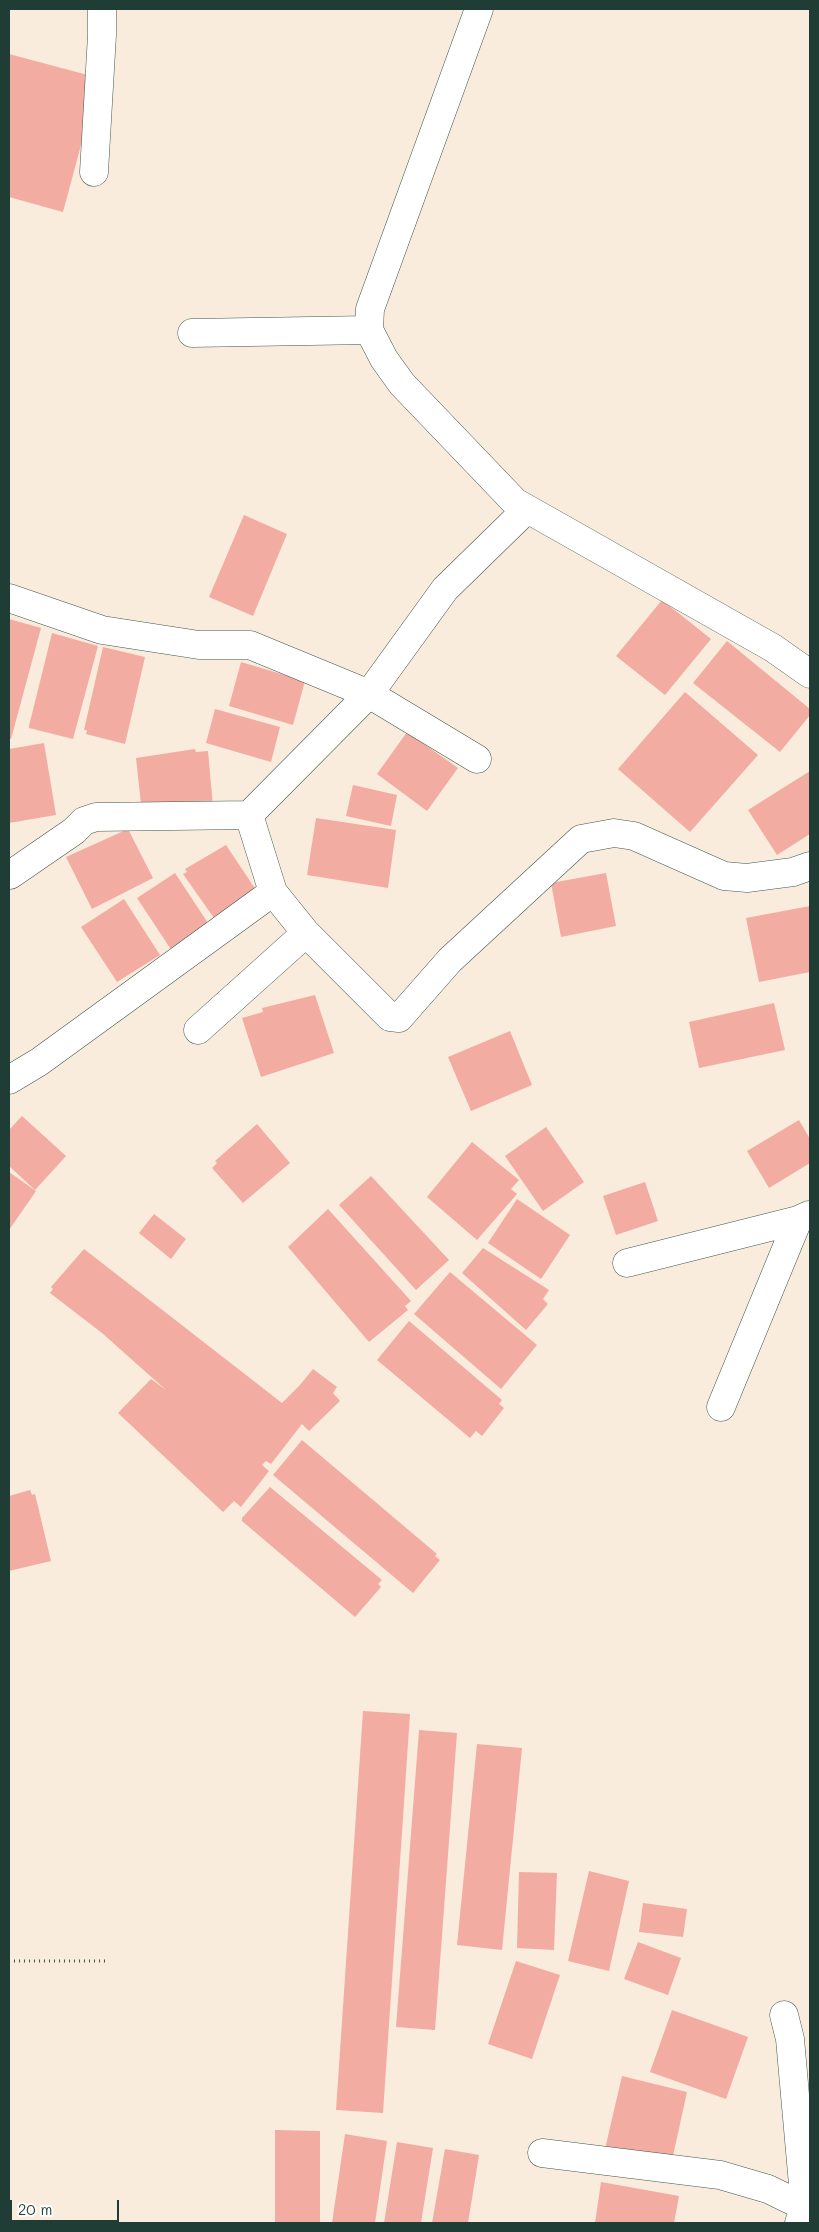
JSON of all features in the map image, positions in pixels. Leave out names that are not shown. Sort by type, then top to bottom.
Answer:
[{"type":"street","points":[[94,172],[102,9]]},
{"type":"street","points":[[479,9],[370,309],[369,330],[384,359],[402,384],[515,502],[773,648],[810,673]]},
{"type":"street","points":[[192,333],[369,330]]},
{"type":"street","points":[[10,875],[74,831],[84,821],[96,817],[249,815],[369,694],[445,589],[527,510]]},
{"type":"street","points":[[9,598],[102,630],[199,645],[250,645],[369,694],[477,759]]},
{"type":"street","points":[[249,815],[273,892],[306,933],[373,1003],[390,1017],[399,1018],[450,960],[581,839],[614,834],[634,836],[724,876],[746,878],[793,872],[810,866]]},
{"type":"street","points":[[9,1080],[39,1062],[273,892]]},
{"type":"street","points":[[198,1030],[306,933]]},
{"type":"street","points":[[627,1263],[804,1217]]},
{"type":"street","points":[[721,1407],[804,1217]]},
{"type":"street","points":[[784,2015],[790,2039],[802,2215]]},
{"type":"street","points":[[542,2153],[720,2175],[768,2189],[802,2215]]},
{"type":"path","points":[[9,1961],[105,1961]]},
{"type":"building","points":[[9,54],[99,78],[63,212],[9,197]]},
{"type":"building","points":[[244,515],[287,534],[253,616],[209,597]]},
{"type":"building","points":[[662,600],[711,639],[665,695],[616,656]]},
{"type":"building","points":[[9,619],[41,628],[11,739],[9,739]]},
{"type":"building","points":[[52,633],[98,646],[73,739],[29,728]]},
{"type":"building","points":[[727,641],[810,709],[810,715],[780,752],[693,683]]},
{"type":"building","points":[[103,647],[145,657],[125,744],[86,734],[87,730],[84,730]]},
{"type":"building","points":[[241,662],[305,681],[293,725],[229,706]]},
{"type":"building","points":[[685,692],[758,755],[690,832],[618,769]]},
{"type":"building","points":[[215,709],[280,727],[271,762],[206,743]]},
{"type":"building","points":[[407,732],[458,768],[427,811],[377,774]]},
{"type":"building","points":[[44,743],[56,815],[9,823],[9,749]]},
{"type":"building","points":[[195,749],[196,752],[208,751],[213,806],[142,813],[136,758]]},
{"type":"building","points":[[810,771],[810,834],[777,855],[748,810]]},
{"type":"building","points":[[353,785],[397,795],[391,826],[346,816]]},
{"type":"building","points":[[316,818],[396,830],[388,888],[307,875]]},
{"type":"building","points":[[128,829],[153,878],[92,909],[66,857]]},
{"type":"building","points":[[226,845],[256,890],[214,918],[183,874],[187,872],[185,869]]},
{"type":"building","points":[[175,873],[210,926],[172,951],[137,898]]},
{"type":"building","points":[[606,873],[616,926],[561,937],[551,883]]},
{"type":"building","points":[[124,899],[160,955],[117,982],[81,927]]},
{"type":"building","points":[[810,906],[810,972],[759,982],[746,918]]},
{"type":"building","points":[[315,995],[334,1053],[261,1077],[242,1018],[263,1012],[262,1008]]},
{"type":"building","points":[[774,1003],[785,1050],[699,1068],[689,1022]]},
{"type":"building","points":[[510,1031],[532,1085],[471,1111],[448,1057]]},
{"type":"building","points":[[22,1116],[66,1156],[35,1190],[9,1166],[9,1130]]},
{"type":"building","points":[[799,1120],[810,1139],[810,1163],[769,1188],[747,1151]]},
{"type":"building","points":[[257,1124],[290,1163],[243,1203],[212,1168],[217,1163],[215,1161]]},
{"type":"building","points":[[546,1127],[584,1182],[543,1211],[505,1156]]},
{"type":"building","points":[[472,1142],[519,1180],[511,1189],[517,1194],[477,1240],[427,1197]]},
{"type":"building","points":[[9,1172],[36,1191],[9,1230]]},
{"type":"building","points":[[371,1176],[449,1260],[416,1290],[339,1205]]},
{"type":"building","points":[[645,1182],[658,1221],[616,1235],[603,1196]]},
{"type":"building","points":[[517,1199],[570,1235],[541,1279],[488,1243]]},
{"type":"building","points":[[328,1209],[411,1301],[405,1306],[408,1310],[369,1342],[288,1247]]},
{"type":"building","points":[[154,1214],[186,1239],[171,1259],[139,1233]]},
{"type":"building","points":[[483,1248],[549,1290],[543,1299],[548,1304],[526,1330],[462,1273]]},
{"type":"building","points":[[84,1249],[282,1403],[313,1369],[337,1387],[333,1393],[340,1401],[309,1431],[302,1424],[271,1464],[266,1461],[262,1465],[269,1471],[241,1507],[234,1501],[223,1512],[118,1413],[151,1379],[166,1390],[102,1333],[50,1293],[53,1289],[51,1287]]},
{"type":"building","points":[[450,1272],[537,1345],[501,1389],[414,1314]]},
{"type":"building","points":[[409,1321],[502,1400],[499,1404],[504,1408],[482,1436],[476,1431],[470,1438],[377,1360]]},
{"type":"building","points":[[302,1440],[437,1554],[435,1556],[440,1560],[413,1593],[273,1475]]},
{"type":"building","points":[[270,1487],[382,1580],[378,1584],[381,1587],[355,1617],[242,1521],[242,1518]]},
{"type":"building","points":[[30,1490],[32,1495],[35,1494],[51,1561],[9,1571],[9,1496]]},
{"type":"building","points":[[363,1711],[410,1714],[383,2113],[336,2110]]},
{"type":"building","points":[[419,1730],[457,1733],[435,2030],[396,2027]]},
{"type":"building","points":[[477,1744],[522,1748],[502,1950],[457,1945]]},
{"type":"building","points":[[589,1871],[629,1881],[609,1971],[568,1961]]},
{"type":"building","points":[[519,1872],[557,1873],[554,1950],[517,1948]]},
{"type":"building","points":[[643,1903],[687,1909],[683,1937],[639,1932]]},
{"type":"building","points":[[638,1942],[681,1958],[668,1995],[624,1979]]},
{"type":"building","points":[[516,1961],[560,1975],[532,2059],[488,2044]]},
{"type":"building","points":[[672,2010],[748,2037],[726,2099],[650,2072]]},
{"type":"building","points":[[622,2076],[687,2092],[671,2165],[605,2149]]},
{"type":"building","points":[[275,2130],[320,2131],[320,2223],[275,2223]]},
{"type":"building","points":[[345,2134],[387,2141],[375,2223],[332,2223]]},
{"type":"building","points":[[397,2142],[433,2148],[421,2223],[384,2223]]},
{"type":"building","points":[[445,2149],[479,2155],[468,2223],[432,2223]]},
{"type":"building","points":[[601,2182],[679,2196],[674,2223],[595,2223]]}]
